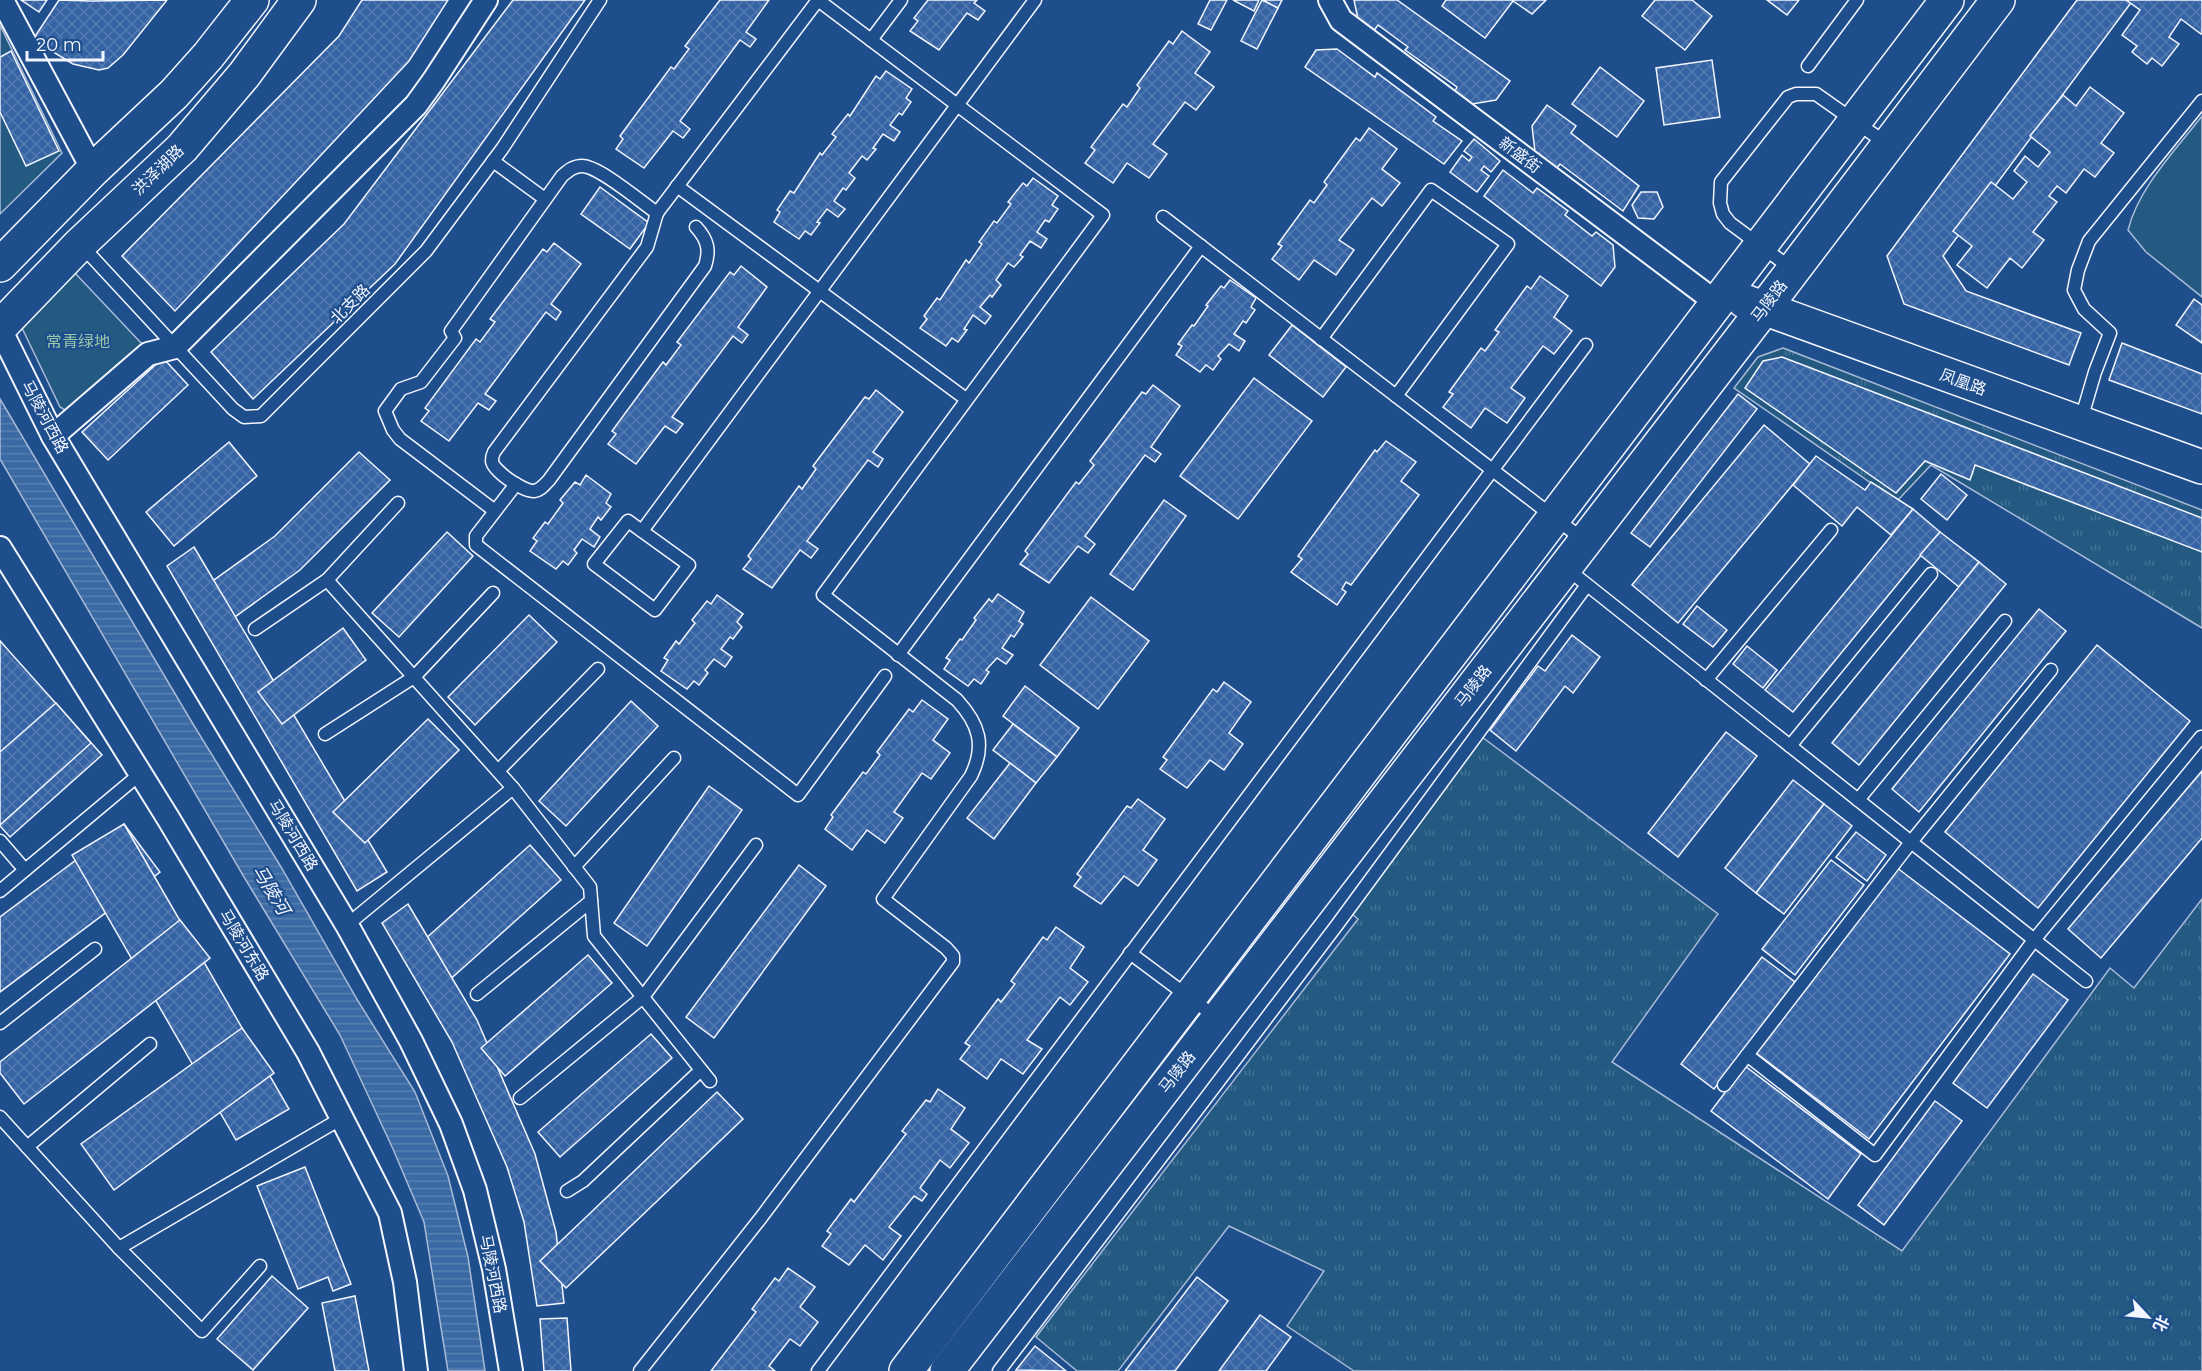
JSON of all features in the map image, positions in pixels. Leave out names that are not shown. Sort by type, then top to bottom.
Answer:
[{"type":"street","points":[[2,0],[93,170]]},
{"type":"street","points":[[0,266],[93,170],[174,94],[208,56],[252,0]]},
{"type":"street","name":"洪泽湖路","points":[[0,328],[80,244],[182,148],[244,75],[299,0]]},
{"type":"street","points":[[53,436],[148,354],[175,347],[416,105],[486,0]]},
{"type":"street","name":"新盛街","points":[[1330,0],[1341,20],[1354,30],[1721,298]]},
{"type":"street","points":[[906,1371],[1947,0]]},
{"type":"street","name":"马陵路","points":[[947,1371],[1218,1019],[1576,576],[1585,541],[1998,0]]},
{"type":"street","name":"凤凰路","points":[[1721,298],[1763,310],[2202,467]]},
{"type":"street","name":"马陵河西路","points":[[0,328],[53,436],[347,925],[411,1041],[451,1124],[475,1190],[494,1269],[511,1371]]},
{"type":"street","name":"马陵河东路","points":[[0,548],[308,1052],[342,1118],[390,1213],[405,1282],[416,1371]]},
{"type":"lane","name":"北支路","points":[[80,244],[233,409],[244,417],[261,416],[426,251],[493,161],[600,0]]},
{"type":"lane","points":[[640,1371],[760,1219],[953,963],[953,956],[946,948],[883,899],[970,776],[978,761],[979,741],[972,719],[957,700],[823,595],[1103,215],[818,0],[657,213],[647,247],[494,452],[492,460],[494,466],[524,490],[534,491],[542,488],[705,266],[708,244],[696,227]]},
{"type":"lane","points":[[871,40],[901,0]]},
{"type":"lane","points":[[642,531],[1035,0]]},
{"type":"lane","points":[[1808,66],[1857,0]]},
{"type":"lane","points":[[1793,270],[1730,223],[1723,214],[1719,193],[1721,182],[1788,97],[1796,93],[1816,94],[1856,120],[1888,145]]},
{"type":"lane","points":[[2080,424],[2095,372],[2110,333],[2084,309],[2074,290],[2078,270],[2090,241],[2202,101]]},
{"type":"lane","points":[[493,161],[545,199]]},
{"type":"lane","points":[[495,511],[400,440],[385,411],[401,389],[421,382],[455,338],[451,331],[545,199],[570,169],[583,166],[597,170],[657,213]]},
{"type":"lane","points":[[677,186],[966,399]]},
{"type":"lane","points":[[1321,339],[1431,190],[1508,244],[1396,396]]},
{"type":"lane","points":[[1163,217],[1585,541]]},
{"type":"lane","points":[[898,655],[1201,246]]},
{"type":"lane","points":[[818,1371],[1586,345]]},
{"type":"lane","points":[[516,484],[476,536],[476,545],[798,795],[885,676]]},
{"type":"lane","points":[[255,629],[327,580],[398,503]]},
{"type":"lane","points":[[628,521],[642,531],[689,565],[655,610],[594,564],[628,521]]},
{"type":"lane","points":[[1706,680],[1831,530]]},
{"type":"lane","points":[[1790,746],[1931,574]]},
{"type":"lane","points":[[999,1371],[1337,925],[1576,576],[2086,981]]},
{"type":"lane","points":[[327,580],[513,788],[590,887],[594,936],[710,1081]]},
{"type":"lane","points":[[325,734],[414,677],[492,593]]},
{"type":"lane","points":[[1858,800],[2005,621]]},
{"type":"lane","points":[[498,771],[598,669]]},
{"type":"lane","points":[[1724,1085],[1911,842],[2051,670]]},
{"type":"lane","points":[[1747,1055],[1875,1155],[2034,940],[2201,737]]},
{"type":"lane","points":[[574,867],[674,758]]},
{"type":"lane","points":[[0,891],[140,774]]},
{"type":"lane","points":[[347,925],[513,788]]},
{"type":"lane","points":[[0,841],[26,870]]},
{"type":"lane","points":[[520,1098],[643,997],[756,845]]},
{"type":"lane","points":[[477,994],[591,901]]},
{"type":"lane","points":[[0,1023],[95,949]]},
{"type":"lane","points":[[1130,953],[1218,1019]]},
{"type":"lane","points":[[27,1146],[150,1044]]},
{"type":"lane","points":[[567,1191],[582,1181],[701,1070]]},
{"type":"lane","points":[[0,1117],[119,1248],[202,1331],[260,1266]]},
{"type":"lane","points":[[119,1248],[342,1118]]},
{"type":"green space","points":[[0,25],[62,153],[0,214]]},
{"type":"green space","points":[[2202,116],[2202,297],[2146,252],[2128,230],[2133,214],[2149,184]]},
{"type":"green space","name":"常青绿地","points":[[74,272],[142,344],[71,409],[65,410],[60,407],[22,328],[24,322]]},
{"type":"green space","points":[[1783,348],[2202,510],[2202,628],[1931,465],[1897,501],[1734,388],[1758,357]]},
{"type":"green space","points":[[1478,734],[1718,914],[1612,1062],[1902,1251],[2110,968],[2134,988],[2202,899],[2202,1371],[1354,1371],[1287,1326],[1324,1271],[1229,1226],[1118,1371],[1077,1371],[1036,1337],[1358,919],[1346,909]]},
{"type":"water","name":"马陵河","points":[[0,399],[193,724],[281,867],[358,1001],[415,1092],[448,1176],[468,1257],[485,1371],[448,1371],[424,1222],[393,1149],[340,1035],[244,877],[0,459]]},
{"type":"building","points":[[21,0],[47,0],[39,12]]},
{"type":"building","points":[[59,0],[167,0],[123,55],[108,68],[99,70],[73,64],[34,38]]},
{"type":"building","points":[[362,0],[448,0],[409,61],[175,311],[122,256],[339,36]]},
{"type":"building","points":[[513,0],[585,0],[395,264],[253,399],[211,352],[344,224]]},
{"type":"building","points":[[720,0],[769,0],[746,32],[756,39],[750,47],[740,40],[680,121],[690,129],[683,138],[673,131],[644,168],[616,149],[623,139],[620,136],[671,67],[674,69],[689,49],[685,46]]},
{"type":"building","points":[[928,0],[977,0],[974,3],[985,11],[978,20],[967,13],[939,50],[910,31],[918,21],[914,18]]},
{"type":"building","points":[[1210,0],[1227,0],[1211,30],[1198,24]]},
{"type":"building","points":[[1233,0],[1259,0],[1254,11]]},
{"type":"building","points":[[1262,0],[1278,8],[1257,49],[1241,41]]},
{"type":"building","points":[[1263,0],[1282,0],[1278,8]]},
{"type":"building","points":[[1354,0],[1397,0],[1510,81],[1496,100],[1472,104],[1455,91],[1457,87],[1405,50],[1408,47],[1378,25],[1373,32],[1358,19]]},
{"type":"building","points":[[1446,0],[1546,0],[1532,14],[1513,1],[1485,38],[1442,6]]},
{"type":"building","points":[[1655,0],[1692,0],[1712,16],[1685,50],[1642,16]]},
{"type":"building","points":[[1767,0],[1799,0],[1787,15]]},
{"type":"building","points":[[2077,0],[2133,0],[1943,256],[1966,291],[2081,333],[2069,365],[1904,304],[1887,256]]},
{"type":"building","points":[[2126,0],[2202,0],[2202,33],[2181,19],[2169,37],[2179,44],[2162,66],[2152,58],[2147,64],[2132,52],[2137,46],[2122,35],[2140,10]]},
{"type":"building","points":[[1182,31],[1210,52],[1195,73],[1214,87],[1196,110],[1185,102],[1153,144],[1167,154],[1149,178],[1127,163],[1113,183],[1085,163],[1095,150],[1091,147],[1123,104],[1127,107],[1140,88],[1137,85],[1169,41],[1173,44]]},
{"type":"building","points":[[1337,49],[1375,77],[1377,73],[1436,117],[1433,121],[1462,141],[1444,164],[1305,67],[1316,50]]},
{"type":"building","points":[[11,51],[59,151],[26,166],[0,112],[0,57]]},
{"type":"building","points":[[1712,60],[1720,117],[1664,125],[1656,68]]},
{"type":"building","points":[[1600,67],[1644,101],[1617,137],[1572,104]]},
{"type":"building","points":[[886,71],[912,89],[906,98],[911,102],[902,115],[899,113],[890,125],[900,132],[894,141],[883,134],[873,148],[876,149],[867,160],[862,156],[849,173],[855,178],[846,190],[843,188],[834,201],[845,209],[838,217],[827,209],[811,235],[805,231],[799,239],[774,222],[780,212],[777,210],[790,191],[794,193],[820,153],[822,155],[836,137],[832,134],[848,114],[850,116],[876,76],[880,79]]},
{"type":"building","points":[[2090,87],[2124,113],[2101,143],[2114,153],[2095,177],[2084,169],[2066,193],[2057,186],[2049,196],[2057,202],[2033,232],[2044,240],[2022,268],[2010,258],[1987,288],[1957,265],[1972,246],[1953,231],[1991,182],[2013,199],[2027,182],[2014,171],[2025,156],[2038,167],[2050,152],[2030,136],[2063,95],[2076,106]]},
{"type":"building","points":[[1547,105],[1576,126],[1571,133],[1639,186],[1623,211],[1560,164],[1557,168],[1535,152],[1532,126]]},
{"type":"building","points":[[1369,128],[1397,149],[1382,169],[1400,183],[1382,206],[1372,198],[1339,240],[1354,250],[1336,275],[1314,260],[1299,280],[1272,259],[1282,246],[1278,244],[1310,200],[1314,203],[1327,185],[1324,182],[1356,138],[1360,141]]},
{"type":"building","points":[[1474,139],[1500,161],[1491,172],[1484,166],[1481,170],[1489,176],[1477,192],[1450,172],[1462,155],[1469,161],[1472,157],[1464,151]]},
{"type":"building","points":[[1503,170],[1533,193],[1537,188],[1568,211],[1565,215],[1592,236],[1596,232],[1613,245],[1615,267],[1601,286],[1484,196]]},
{"type":"building","points":[[1033,178],[1058,196],[1052,205],[1058,209],[1049,222],[1045,220],[1037,232],[1047,239],[1041,248],[1030,241],[1020,255],[1023,257],[1014,267],[1008,263],[996,280],[1001,285],[980,307],[991,316],[985,324],[973,315],[964,329],[967,330],[958,342],[952,338],[946,346],[920,328],[927,319],[924,316],[937,298],[940,300],[966,260],[969,263],[982,244],[979,242],[994,221],[997,223],[1011,204],[1008,202],[1023,183],[1027,186]]},
{"type":"building","points":[[600,187],[649,223],[630,249],[581,214]]},
{"type":"building","points":[[1641,192],[1657,192],[1663,207],[1654,219],[1638,218],[1632,205]]},
{"type":"building","points":[[554,243],[581,264],[551,304],[561,312],[556,320],[546,312],[485,394],[496,401],[489,410],[478,403],[449,441],[421,421],[429,411],[425,408],[476,339],[480,342],[495,322],[490,319],[543,249],[547,252]]},
{"type":"building","points":[[741,266],[767,287],[738,327],[748,335],[742,343],[733,336],[672,417],[683,424],[676,433],[665,426],[636,464],[608,444],[616,434],[612,431],[663,362],[666,365],[681,345],[677,342],[730,272],[734,275]]},
{"type":"building","points":[[1540,276],[1568,296],[1554,317],[1572,331],[1554,354],[1543,346],[1511,388],[1525,398],[1507,423],[1485,408],[1471,428],[1443,407],[1453,394],[1449,392],[1481,348],[1485,351],[1499,332],[1495,330],[1527,286],[1531,289]]},
{"type":"building","points":[[1230,280],[1256,298],[1251,307],[1255,310],[1234,334],[1245,341],[1239,351],[1229,344],[1218,356],[1221,359],[1213,370],[1206,365],[1200,372],[1176,355],[1182,346],[1178,344],[1192,325],[1194,326],[1208,306],[1206,305],[1221,286],[1224,288]]},
{"type":"building","points":[[2194,299],[2202,305],[2202,343],[2176,325]]},
{"type":"building","points":[[1292,325],[1346,367],[1323,397],[1269,355]]},
{"type":"building","points":[[2122,343],[2202,374],[2202,414],[2109,380]]},
{"type":"building","points":[[1782,357],[2202,518],[2202,552],[1975,465],[1970,480],[1925,461],[1896,493],[1745,388],[1763,361]]},
{"type":"building","points":[[163,358],[188,385],[108,460],[82,432]]},
{"type":"building","points":[[1254,378],[1312,421],[1238,519],[1180,476]]},
{"type":"building","points":[[1153,385],[1180,406],[1151,447],[1161,454],[1155,462],[1145,455],[1085,536],[1095,544],[1088,553],[1078,546],[1049,583],[1020,564],[1028,554],[1025,551],[1076,482],[1079,484],[1094,465],[1090,461],[1142,392],[1146,394]]},
{"type":"building","points":[[876,390],[903,412],[873,452],[883,459],[878,467],[868,460],[807,541],[818,549],[811,558],[800,550],[772,588],[743,569],[751,559],[748,556],[799,486],[802,489],[816,469],[813,466],[865,397],[869,399]]},
{"type":"building","points":[[1738,394],[1757,409],[1650,547],[1631,533]]},
{"type":"building","points":[[1764,425],[1810,464],[1678,623],[1632,585]]},
{"type":"building","points":[[1386,441],[1416,462],[1401,481],[1419,495],[1351,585],[1346,582],[1342,589],[1346,592],[1337,605],[1291,572],[1302,559],[1298,556],[1375,450],[1377,452]]},
{"type":"building","points":[[229,442],[257,476],[174,546],[146,512]]},
{"type":"building","points":[[359,452],[390,480],[300,570],[221,627],[196,593],[275,536]]},
{"type":"building","points":[[1816,456],[1865,490],[1871,482],[1913,509],[1891,535],[1857,507],[1842,526],[1793,485]]},
{"type":"building","points":[[1941,474],[1967,495],[1947,520],[1921,499]]},
{"type":"building","points":[[586,475],[611,494],[606,503],[611,507],[601,520],[598,517],[590,529],[600,537],[594,547],[582,539],[574,550],[577,553],[568,565],[563,561],[556,569],[530,551],[537,541],[533,538],[545,522],[548,524],[563,503],[560,500],[575,482],[580,485]]},
{"type":"building","points":[[1164,500],[1186,516],[1133,590],[1110,574]]},
{"type":"building","points":[[1913,509],[1940,532],[1793,712],[1765,690]]},
{"type":"building","points":[[447,532],[473,556],[399,637],[372,613]]},
{"type":"building","points":[[1940,532],[1979,562],[1959,587],[1920,555]]},
{"type":"building","points":[[194,547],[387,872],[357,891],[167,566]]},
{"type":"building","points":[[1979,562],[2006,584],[1859,765],[1832,743]]},
{"type":"building","points":[[998,594],[1024,612],[1019,621],[1023,624],[1002,648],[1013,655],[1006,664],[997,658],[986,670],[989,672],[981,684],[974,679],[968,686],[944,669],[950,660],[946,658],[960,639],[962,640],[976,620],[974,618],[989,599],[992,602]]},
{"type":"building","points":[[717,595],[743,614],[737,622],[742,627],[721,649],[732,657],[725,667],[714,659],[705,670],[708,673],[699,685],[694,681],[687,689],[661,671],[668,660],[664,658],[676,641],[679,644],[695,623],[692,620],[707,601],[711,604]]},
{"type":"building","points":[[1091,597],[1149,641],[1098,709],[1040,665]]},
{"type":"building","points":[[1697,606],[1727,630],[1713,647],[1683,624]]},
{"type":"building","points":[[2039,609],[2066,631],[1919,812],[1892,789]]},
{"type":"building","points":[[529,615],[557,642],[475,725],[448,697]]},
{"type":"building","points":[[343,628],[366,660],[282,724],[258,692]]},
{"type":"building","points":[[1572,635],[1600,657],[1573,693],[1565,686],[1516,751],[1490,730],[1538,666],[1545,671]]},
{"type":"building","points":[[0,641],[6,648],[0,653]]},
{"type":"building","points":[[0,641],[102,755],[10,837],[0,826]]},
{"type":"building","points":[[2097,645],[2190,721],[2038,908],[1945,832]]},
{"type":"building","points":[[1747,646],[1777,670],[1763,688],[1733,664]]},
{"type":"building","points":[[1224,682],[1251,702],[1229,733],[1243,744],[1224,770],[1210,760],[1187,788],[1160,769],[1167,760],[1163,757],[1213,689],[1217,692]]},
{"type":"building","points":[[1025,686],[1079,728],[1057,757],[1003,716]]},
{"type":"building","points":[[922,700],[948,719],[933,740],[950,753],[931,779],[922,773],[894,812],[903,818],[885,843],[867,830],[852,850],[825,829],[833,817],[831,815],[863,772],[866,774],[880,755],[877,752],[909,709],[913,712]]},
{"type":"building","points":[[631,701],[658,726],[566,826],[539,801]]},
{"type":"building","points":[[56,703],[91,743],[0,825],[0,752]]},
{"type":"building","points":[[428,719],[459,750],[365,843],[333,812]]},
{"type":"building","points":[[1013,724],[1057,757],[1036,783],[993,750]]},
{"type":"building","points":[[1726,732],[1757,756],[1678,857],[1648,833]]},
{"type":"building","points":[[1010,763],[1036,783],[994,839],[967,818]]},
{"type":"building","points":[[2202,771],[2202,838],[2101,958],[2068,929]]},
{"type":"building","points":[[1793,780],[1824,804],[1756,893],[1725,868]]},
{"type":"building","points":[[709,786],[742,810],[647,946],[614,923]]},
{"type":"building","points":[[1138,799],[1165,819],[1143,850],[1157,860],[1138,886],[1124,876],[1101,904],[1074,886],[1081,877],[1077,874],[1127,806],[1131,808]]},
{"type":"building","points":[[1824,804],[1852,826],[1784,914],[1756,893]]},
{"type":"building","points":[[124,824],[160,872],[0,992],[0,917]]},
{"type":"building","points":[[124,824],[289,1109],[236,1140],[72,855]]},
{"type":"building","points":[[1856,832],[1886,855],[1867,881],[1836,857]]},
{"type":"building","points":[[530,845],[561,880],[445,984],[414,949]]},
{"type":"building","points":[[1831,860],[1864,885],[1795,975],[1762,949]]},
{"type":"building","points":[[799,865],[826,886],[714,1038],[686,1017]]},
{"type":"building","points":[[1896,867],[2010,954],[1869,1139],[1755,1052]]},
{"type":"building","points":[[408,904],[477,1020],[535,1154],[556,1232],[564,1303],[537,1306],[524,1222],[507,1167],[452,1042],[382,923]]},
{"type":"building","points":[[180,920],[210,958],[24,1104],[0,1073],[0,1062]]},
{"type":"building","points":[[1056,927],[1084,947],[1070,968],[1088,982],[1070,1005],[1060,997],[1027,1040],[1042,1049],[1023,1074],[1001,1059],[987,1079],[960,1059],[970,1046],[965,1043],[998,999],[1001,1002],[1015,984],[1011,981],[1043,937],[1047,940]]},
{"type":"building","points":[[588,955],[612,983],[505,1076],[481,1048]]},
{"type":"building","points":[[1762,957],[1795,982],[1714,1089],[1681,1064]]},
{"type":"building","points":[[2033,974],[2068,1000],[1987,1108],[1953,1083]]},
{"type":"building","points":[[242,1028],[274,1073],[114,1190],[81,1144]]},
{"type":"building","points":[[651,1034],[672,1058],[560,1157],[538,1132]]},
{"type":"building","points":[[1745,1066],[1861,1154],[1828,1199],[1711,1111]]},
{"type":"building","points":[[938,1089],[965,1108],[951,1129],[969,1143],[950,1168],[940,1160],[920,1188],[927,1194],[922,1201],[914,1196],[889,1227],[901,1236],[883,1260],[865,1245],[849,1265],[822,1246],[831,1234],[827,1231],[851,1199],[854,1202],[906,1134],[902,1131],[926,1100],[930,1102]]},
{"type":"building","points":[[717,1092],[743,1119],[566,1288],[540,1261]]},
{"type":"building","points":[[1935,1101],[1962,1121],[1884,1225],[1858,1205]]},
{"type":"building","points":[[305,1167],[351,1284],[333,1291],[328,1277],[298,1289],[257,1186]]},
{"type":"building","points":[[788,1268],[815,1287],[800,1307],[818,1322],[800,1346],[790,1339],[769,1366],[775,1371],[711,1371],[756,1312],[752,1309],[775,1278],[779,1281]]},
{"type":"building","points":[[272,1276],[308,1308],[253,1370],[217,1339]]},
{"type":"building","points":[[1197,1277],[1228,1301],[1175,1371],[1125,1371]]},
{"type":"building","points":[[355,1296],[369,1371],[335,1371],[322,1303]]},
{"type":"building","points":[[1260,1315],[1291,1337],[1266,1371],[1219,1371]]},
{"type":"building","points":[[567,1318],[571,1371],[544,1371],[540,1319]]},
{"type":"building","points":[[1035,1346],[1066,1371],[1016,1370]]}]
